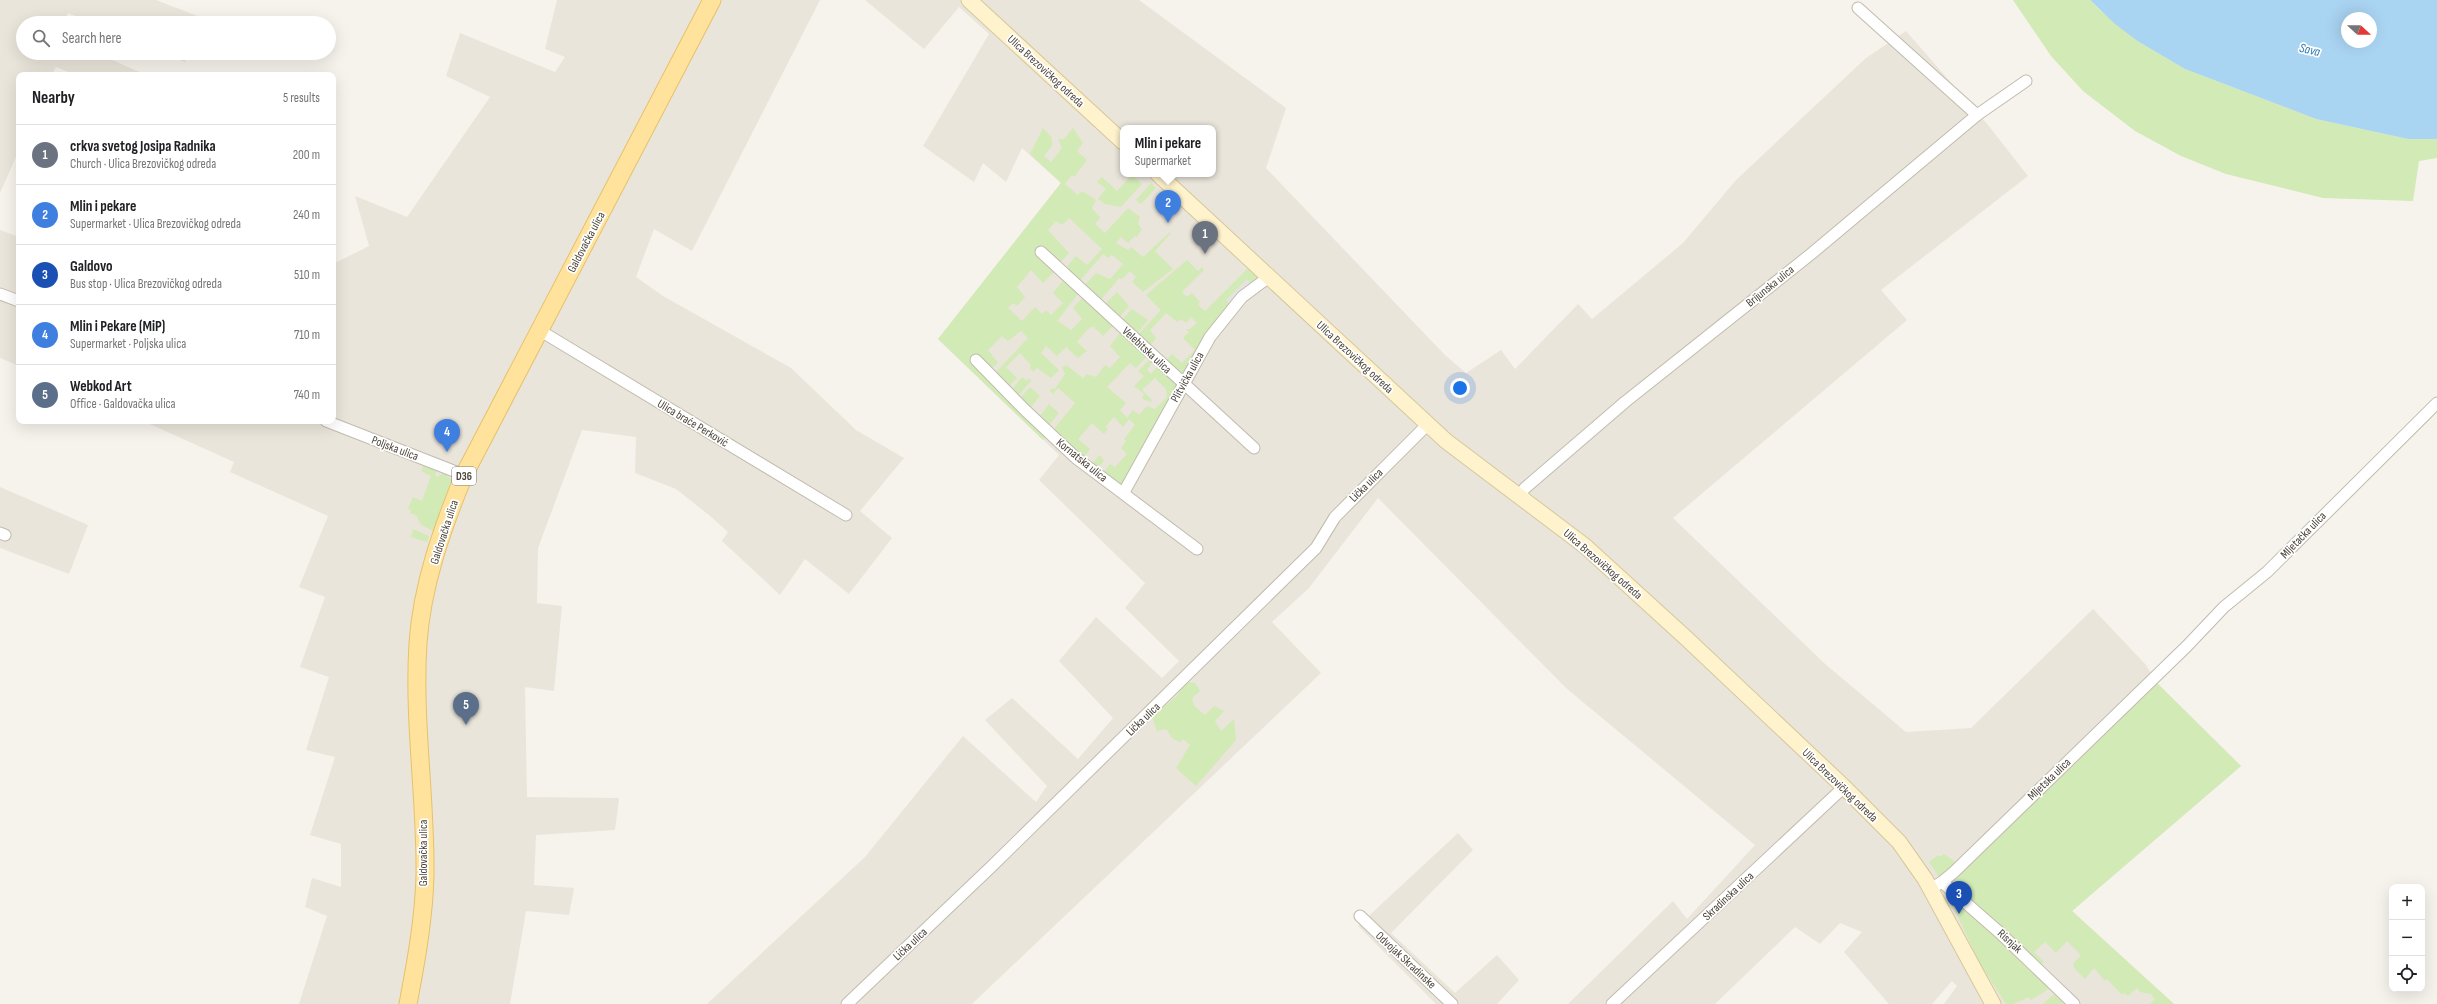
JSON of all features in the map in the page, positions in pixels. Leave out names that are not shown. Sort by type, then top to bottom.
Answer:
[{"type":"main road","name":"Galdovačka ulica","points":[[408,1004],[421,924],[425,877],[416,680],[418,642],[434,556],[464,475],[712,0]]},
{"type":"main road","name":"Ulica Brezovičkog odreda","points":[[969,0],[1120,139]]},
{"type":"main road","name":"Ulica Brezovičkog odreda","points":[[1161,177],[1428,424],[1585,546],[1686,638],[1844,787],[1899,842],[1935,888],[1969,959],[1993,1004]]},
{"type":"street","points":[[1858,8],[1977,115]]},
{"type":"street","name":"Brijunska ulica","points":[[1519,496],[1525,488],[1626,402],[1811,254],[1977,115],[2026,81]]},
{"type":"street","name":"Velebitska ulica","points":[[1041,252],[1254,448]]},
{"type":"street","name":"Plitvička ulica","points":[[1124,492],[1170,408],[1185,385],[1196,361],[1228,314],[1242,297],[1269,277]]},
{"type":"street","points":[[0,294],[16,300]]},
{"type":"street","name":"Ulica braće Perković","points":[[539,330],[846,515]]},
{"type":"street","name":"Kornatska ulica","points":[[976,360],[1025,410],[1076,458],[1124,492],[1197,549]]},
{"type":"street","name":"Mljetačka ulica","points":[[2166,664],[2224,607],[2267,572],[2437,402]]},
{"type":"street","name":"Poljska ulica","points":[[334,424],[464,475]]},
{"type":"street","name":"Lička ulica","points":[[847,1004],[991,867],[1316,548],[1335,517],[1428,424]]},
{"type":"street","name":"Mljetska ulica","points":[[1935,888],[2166,664]]},
{"type":"street","name":"Skradinska ulica","points":[[1612,1004],[1844,787]]},
{"type":"street","name":"Risnjak","points":[[1935,888],[2000,932],[2074,1004]]},
{"type":"street","name":"Odvojak Skradinske","points":[[1360,916],[1452,1004]]},
{"type":"shaded area","points":[[0,0],[156,0],[197,16],[75,16],[68,13],[66,16],[16,16],[16,60],[113,60],[139,72],[68,72],[56,67],[54,72],[16,72],[16,157],[0,193]]},
{"type":"shaded area","points":[[557,0],[820,0],[692,251],[654,229],[636,277],[663,296],[791,368],[856,430],[904,458],[860,511],[892,538],[849,594],[805,559],[780,595],[722,541],[728,532],[709,515],[676,489],[635,473],[636,437],[582,430],[538,548],[537,603],[562,606],[554,691],[525,687],[527,797],[619,798],[615,830],[536,835],[534,885],[574,888],[569,915],[526,911],[510,1004],[299,1004],[327,916],[305,907],[312,878],[341,887],[341,844],[310,835],[335,757],[306,750],[329,677],[300,667],[325,597],[299,587],[328,516],[230,472],[234,462],[150,424],[336,424],[336,262],[369,246],[355,196],[407,217],[490,97],[446,76],[460,33],[555,72],[565,57],[545,49]]},
{"type":"shaded area","points":[[865,0],[1139,0],[1286,108],[1266,168],[1445,355],[1466,373],[1501,350],[1515,369],[1578,304],[1592,319],[1683,243],[1736,180],[1866,58],[1906,31],[1988,125],[2028,176],[1881,290],[1907,320],[1673,518],[1824,663],[1906,732],[1971,728],[2093,609],[2146,665],[2157,683],[2241,766],[2072,911],[2174,1004],[1944,1004],[1957,986],[1952,981],[1932,1004],[1889,1004],[1844,952],[1862,932],[1840,923],[1820,944],[1795,927],[1715,1004],[1568,1004],[1673,901],[1687,919],[1755,845],[1566,688],[1378,498],[1309,588],[1272,622],[1321,673],[972,1004],[707,1004],[865,857],[963,736],[1036,802],[1047,786],[985,720],[1012,698],[1078,759],[1113,718],[1059,661],[1096,617],[1162,678],[1179,661],[1125,608],[1145,583],[1039,480],[1059,455],[938,339],[1061,183],[1022,148],[1006,182],[983,163],[974,182],[923,146],[989,34],[959,7],[924,49]]},
{"type":"shaded area","points":[[0,230],[16,236],[16,365],[0,358]]},
{"type":"shaded area","points":[[1247,279],[1253,285],[1231,306],[1226,300]]},
{"type":"shaded area","points":[[0,487],[88,525],[69,574],[0,548]]},
{"type":"shaded area","points":[[1458,833],[1473,850],[1391,933],[1455,993],[1497,955],[1519,980],[1497,1004],[1436,1004],[1358,926]]},
{"type":"green space","points":[[2013,0],[2090,0],[2139,42],[2185,69],[2316,119],[2408,139],[2437,139],[2437,158],[2419,161],[2413,201],[2323,198],[2226,174],[2181,156],[2135,131],[2083,91],[2051,56]]},
{"type":"green space","points":[[1043,128],[1052,138],[1052,146],[1044,156],[1051,162],[1062,148],[1058,139],[1064,139],[1073,128],[1083,143],[1077,151],[1087,160],[1074,177],[1072,175],[1065,184],[1078,195],[1082,191],[1096,200],[1092,208],[1100,218],[1095,224],[1105,233],[1128,208],[1140,217],[1138,224],[1142,229],[1137,237],[1135,236],[1128,243],[1121,237],[1116,243],[1128,250],[1131,247],[1143,257],[1170,232],[1171,233],[1155,251],[1173,269],[1143,292],[1132,282],[1136,277],[1130,271],[1122,279],[1119,278],[1101,300],[1083,287],[1096,273],[1110,279],[1123,264],[1112,255],[1108,258],[1103,254],[1079,282],[1064,270],[1076,256],[1087,265],[1102,249],[1069,218],[1062,225],[1056,221],[1048,230],[1069,253],[1059,264],[1041,247],[1034,252],[1055,271],[1043,283],[1031,270],[1017,287],[1025,297],[1017,306],[1013,303],[1008,308],[1022,321],[1035,307],[1042,314],[1046,310],[1051,315],[1063,303],[1053,293],[1064,279],[1078,294],[1057,321],[1071,330],[1082,319],[1073,308],[1083,297],[1114,325],[1103,336],[1093,326],[1087,330],[1077,342],[1087,351],[1078,358],[1067,348],[1068,345],[1057,356],[1046,346],[1041,353],[1059,370],[1051,378],[1037,368],[1033,372],[1030,368],[1031,365],[1020,353],[1006,367],[1017,378],[1009,386],[996,372],[1028,338],[1021,331],[1008,341],[1002,336],[988,350],[998,363],[992,368],[981,357],[1048,435],[1043,440],[938,339],[1061,183],[1030,154]]},
{"type":"green space","points":[[1102,177],[1117,191],[1130,177],[1134,177],[1142,184],[1121,207],[1105,204],[1098,199],[1106,189],[1097,182]]},
{"type":"green space","points":[[1151,183],[1156,188],[1141,204],[1136,200]]},
{"type":"green space","points":[[1187,260],[1198,271],[1202,267],[1204,270],[1182,292],[1187,297],[1192,293],[1200,302],[1198,305],[1205,311],[1249,267],[1259,275],[1259,280],[1232,307],[1183,375],[1165,362],[1172,354],[1182,363],[1195,350],[1183,338],[1189,332],[1186,329],[1190,329],[1197,323],[1191,317],[1186,323],[1181,319],[1177,322],[1166,313],[1150,330],[1156,338],[1149,347],[1137,336],[1161,310],[1146,295]]},
{"type":"green space","points":[[1117,292],[1129,306],[1119,318],[1104,305]]},
{"type":"green space","points":[[1132,309],[1148,320],[1136,335],[1121,321]]},
{"type":"green space","points":[[1121,332],[1147,356],[1136,368],[1130,363],[1107,387],[1126,403],[1120,410],[1127,418],[1133,410],[1139,415],[1147,406],[1155,409],[1167,397],[1166,389],[1155,378],[1142,390],[1152,400],[1151,402],[1142,399],[1144,394],[1134,386],[1144,376],[1138,371],[1149,360],[1152,362],[1147,370],[1151,374],[1158,366],[1178,385],[1123,484],[1116,482],[1103,473],[1110,464],[1115,467],[1127,454],[1121,448],[1126,441],[1124,439],[1135,425],[1129,419],[1123,427],[1114,417],[1105,427],[1108,429],[1104,434],[1092,423],[1078,439],[1090,449],[1084,457],[1054,429],[1075,403],[1058,388],[1053,394],[1050,391],[1052,388],[1055,389],[1065,374],[1062,368],[1066,365],[1083,378],[1087,374],[1096,377],[1105,365],[1110,368],[1120,357],[1110,346]]},
{"type":"green space","points":[[1022,377],[1027,381],[1029,378],[1031,381],[1019,395],[1013,388]]},
{"type":"green space","points":[[1030,387],[1040,396],[1031,407],[1021,397]]},
{"type":"green space","points":[[1049,404],[1059,413],[1049,425],[1040,416]]},
{"type":"green space","points":[[1100,455],[1104,461],[1097,469],[1092,463]]},
{"type":"green space","points":[[424,465],[437,470],[435,476],[437,477],[444,473],[453,481],[433,531],[420,524],[417,516],[410,513],[411,510],[408,509],[413,497],[422,501],[431,476],[421,471]]},
{"type":"green space","points":[[413,529],[429,536],[427,542],[411,537]]},
{"type":"green space","points":[[1185,682],[1195,683],[1200,691],[1192,698],[1194,706],[1205,715],[1214,706],[1224,711],[1215,721],[1221,731],[1234,719],[1236,740],[1196,786],[1176,768],[1190,745],[1183,739],[1180,742],[1173,739],[1166,729],[1157,731],[1152,717],[1178,695]]},
{"type":"green space","points":[[2157,683],[2241,766],[2072,911],[2174,1004],[2150,1004],[2155,999],[2151,994],[2140,992],[2137,988],[2128,996],[2124,993],[2122,995],[2107,979],[2105,981],[2094,968],[2085,979],[2075,969],[2073,964],[2081,955],[2067,941],[2056,953],[2045,942],[2034,952],[2044,962],[2040,966],[1950,883],[1950,880],[2148,688]]},
{"type":"green space","points":[[1944,854],[1957,863],[1939,877],[1929,862],[1938,855],[1940,857]]},
{"type":"green space","points":[[1946,891],[2050,985],[2047,990],[2031,1000],[2029,997],[2013,1004],[2006,1004],[1979,962]]},
{"type":"green space","points":[[2054,994],[2064,1004],[2043,1004]]},
{"type":"water","name":"Sava","points":[[2090,0],[2437,0],[2437,139],[2408,139],[2316,119],[2185,69],[2139,42],[2115,24]]},
{"type":"place","name":"Mlin i pekare","points":[[1168,223]]},
{"type":"place","name":"crkva svetog Josipa Radnika","points":[[1205,254]]},
{"type":"place","name":"Mlin i Pekare (MiP)","points":[[447,452]]},
{"type":"place","name":"Webkod Art","points":[[466,725]]},
{"type":"place","name":"Galdovo","points":[[1959,914]]}]
